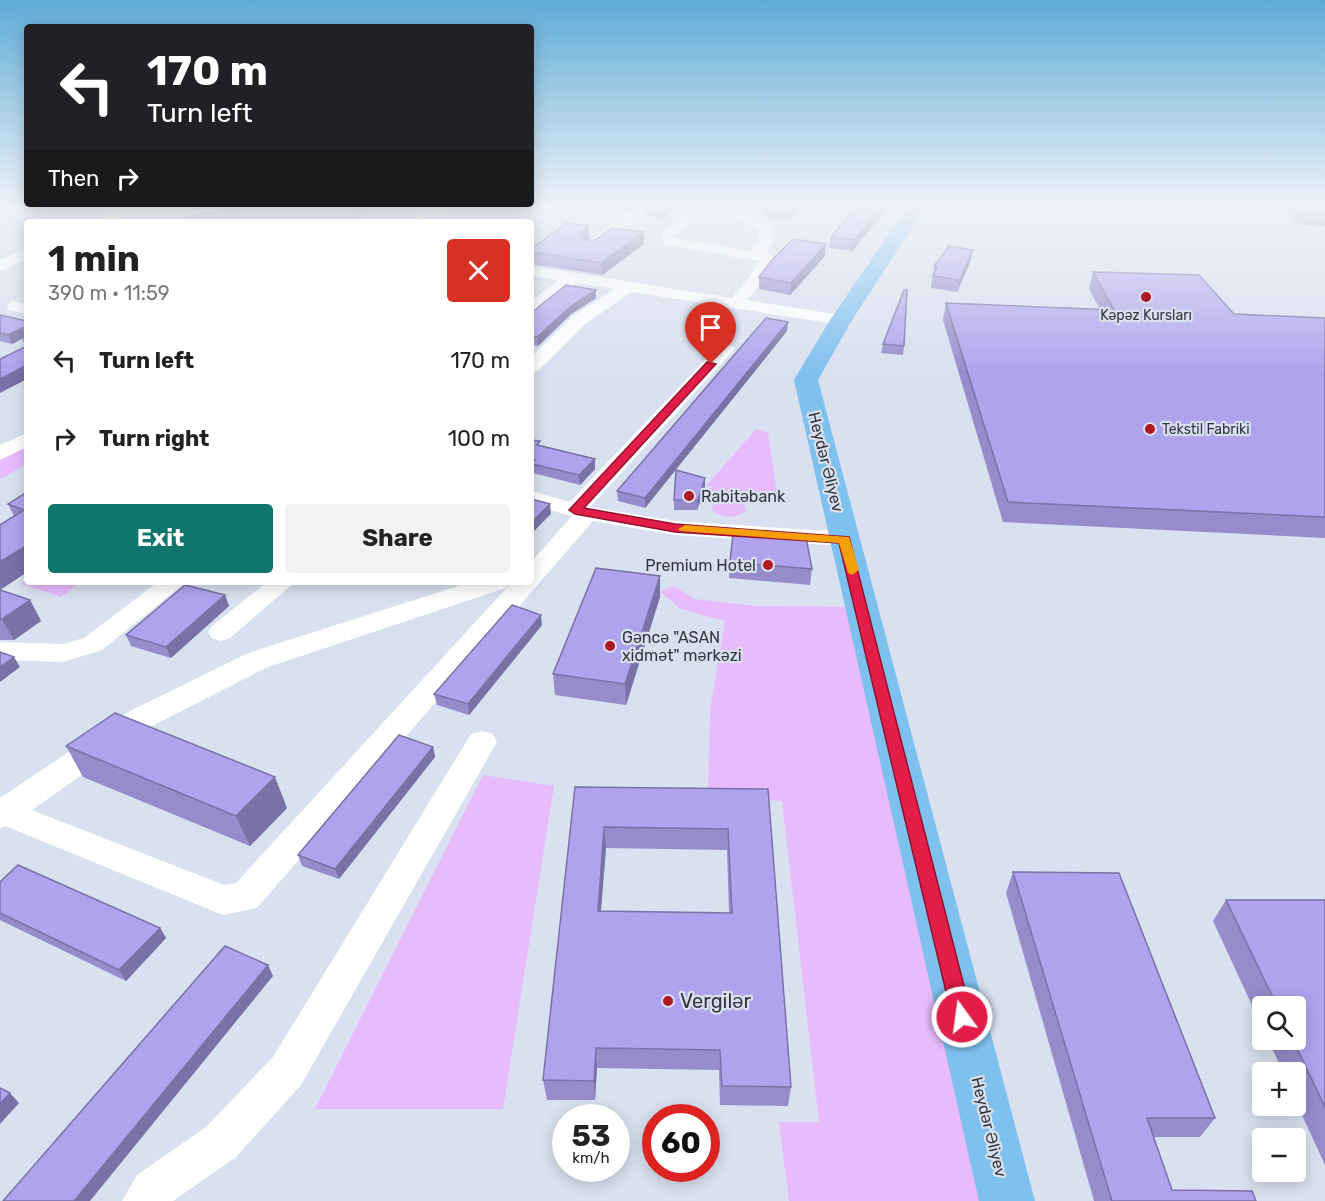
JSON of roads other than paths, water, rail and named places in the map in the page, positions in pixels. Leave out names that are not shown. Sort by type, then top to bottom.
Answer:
[{"type":"main road","name":"Heydər Əliyev","points":[[882,261],[841,320],[806,380],[1007,1201]]},
{"type":"street","points":[[736,303],[758,277],[766,261]]},
{"type":"street","points":[[534,272],[841,320]]},
{"type":"street","points":[[534,307],[572,278]]},
{"type":"street","points":[[534,364],[579,320],[627,286]]},
{"type":"street","points":[[535,567],[726,348]]},
{"type":"street","points":[[0,454],[24,441]]},
{"type":"street","points":[[534,499],[581,512],[675,528],[845,539]]},
{"type":"street","points":[[0,651],[63,653],[93,644],[170,585]]},
{"type":"street","points":[[221,632],[279,585]]},
{"type":"street","points":[[2,813],[140,719],[258,660],[488,585]]},
{"type":"street","points":[[2,813],[223,900],[245,897],[519,585]]},
{"type":"street","points":[[144,1201],[152,1190],[221,1142],[287,1071],[482,742]]},
{"type":"place","name":"Kəpəz Kursları","points":[[1146,297]]},
{"type":"place","name":"Tekstil Fabriki","points":[[1150,429]]},
{"type":"place","name":"Rabitəbank","points":[[689,496]]},
{"type":"place","name":"Premium Hotel","points":[[768,565]]},
{"type":"place","name":"Gəncə \"ASAN xidmət\" mərkəzi","points":[[610,646]]},
{"type":"place","name":"Vergilər","points":[[668,1001]]}]
